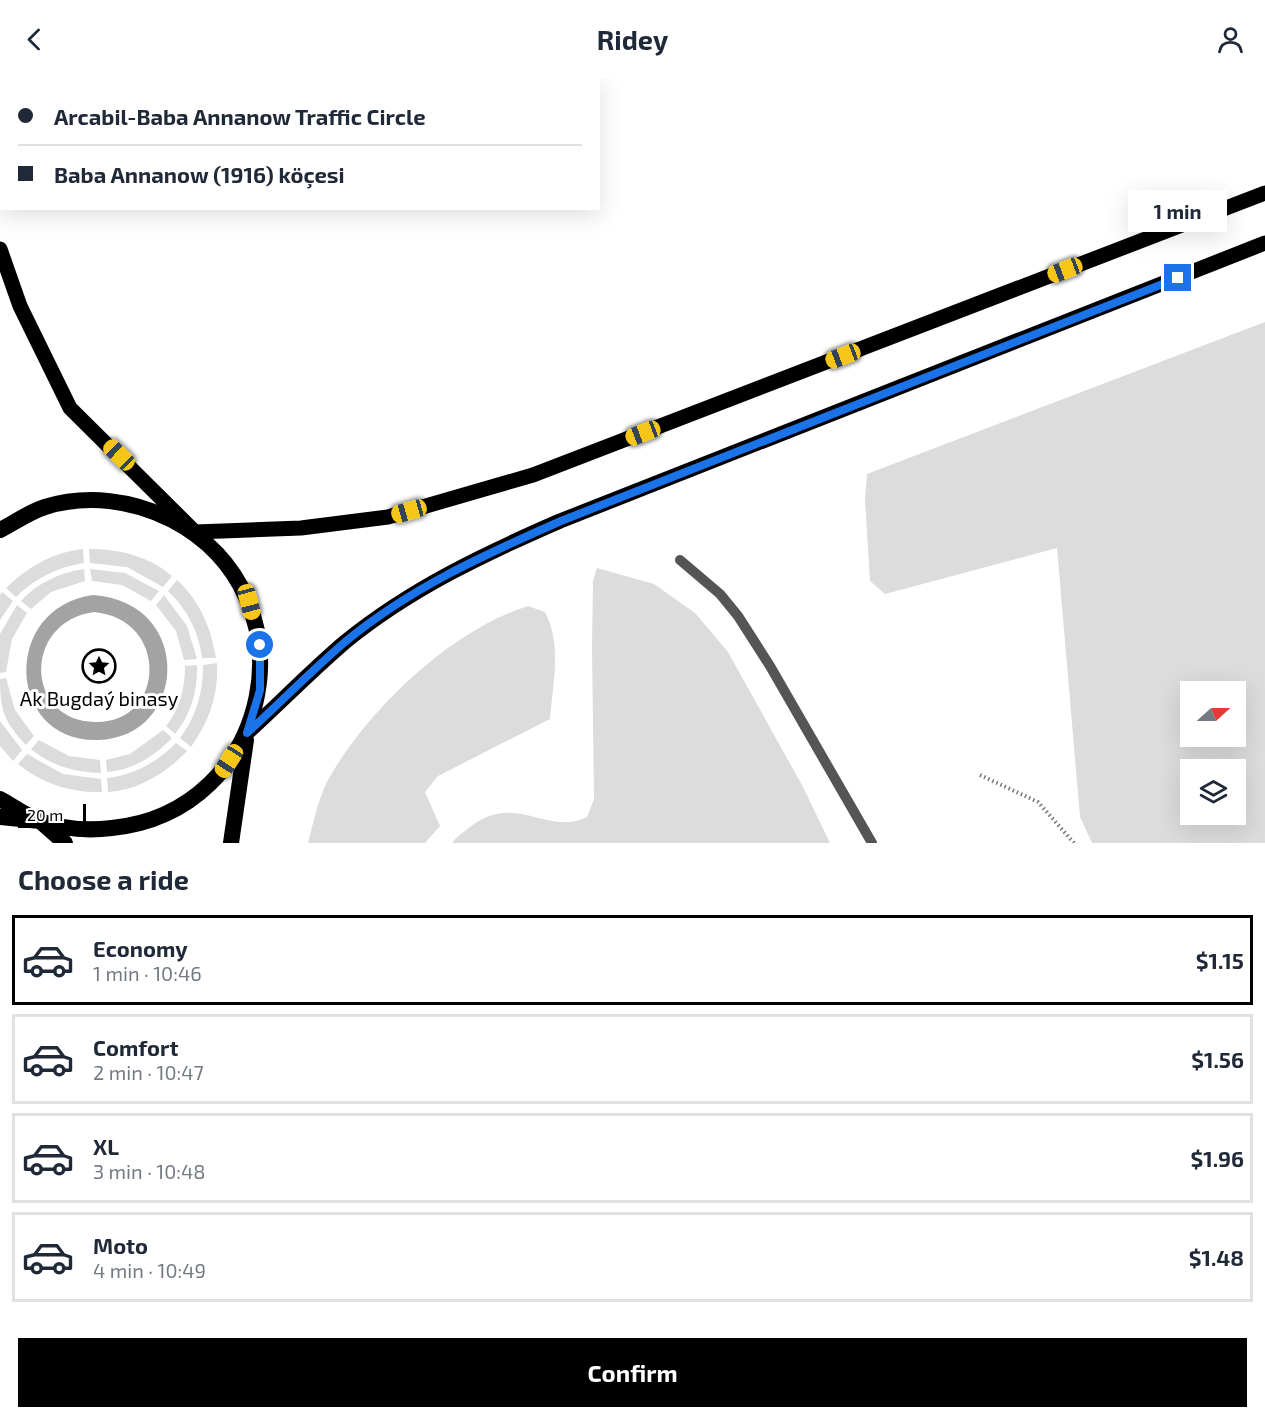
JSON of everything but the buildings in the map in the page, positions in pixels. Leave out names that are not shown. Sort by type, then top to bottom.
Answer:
[{"type":"highway","points":[[0,530],[44,507],[96,499],[148,508],[195,532],[227,563],[249,602],[260,645],[260,690],[247,733],[231,843]]},
{"type":"highway","points":[[0,817],[40,821],[88,831],[137,826],[183,807],[220,775],[247,733]]},
{"type":"highway","points":[[0,799],[40,821],[65,843]]},
{"type":"main road","points":[[0,249],[20,306],[70,408],[195,532],[301,528],[388,517],[533,475],[1265,193]]},
{"type":"main road","points":[[247,733],[345,642],[398,603],[469,561],[561,521],[1265,243]]},
{"type":"lane","points":[[680,560],[720,594],[738,616],[872,843]]},
{"type":"path","points":[[980,775],[1038,802],[1074,843]]},
{"type":"shaded area","points":[[1265,322],[1265,843],[1092,843],[1080,817],[1057,548],[885,594],[870,581],[865,500],[867,474]]},
{"type":"shaded area","points":[[83,549],[84,563],[47,574],[16,597],[6,588],[23,573],[51,557]]},
{"type":"shaded area","points":[[89,549],[111,550],[133,555],[154,563],[172,576],[163,587],[127,567],[90,563]]},
{"type":"shaded area","points":[[597,568],[654,584],[695,613],[728,652],[803,787],[830,843],[452,843],[470,827],[487,817],[502,813],[517,813],[558,822],[572,822],[587,817],[594,799],[592,647],[593,581]]},
{"type":"shaded area","points":[[84,569],[85,581],[51,592],[31,609],[21,601],[50,579]]},
{"type":"shaded area","points":[[90,569],[125,573],[159,591],[151,601],[122,585],[92,581]]},
{"type":"shaded area","points":[[177,580],[192,597],[203,616],[216,658],[202,658],[191,622],[181,605],[168,591]]},
{"type":"shaded area","points":[[2,592],[13,601],[0,620],[0,595]]},
{"type":"shaded area","points":[[93,595],[126,603],[149,620],[163,643],[168,669],[163,695],[150,717],[128,733],[98,740],[68,735],[46,720],[32,699],[26,673],[30,647],[42,624],[63,605]],"holes":[[[94,612],[119,619],[136,632],[146,650],[150,670],[146,690],[135,707],[118,718],[95,722],[72,717],[55,706],[45,689],[41,670],[44,651],[54,633],[70,620]]]},
{"type":"shaded area","points":[[164,595],[187,626],[197,659],[184,660],[176,631],[156,605]]},
{"type":"shaded area","points":[[17,605],[27,613],[12,639],[6,672],[0,673],[0,634]]},
{"type":"shaded area","points":[[528,606],[545,612],[553,637],[555,664],[550,719],[438,776],[425,792],[440,826],[425,843],[308,843],[327,781],[349,747],[392,697],[443,651],[499,617]]},
{"type":"shaded area","points":[[217,663],[212,707],[191,747],[180,738],[191,721],[198,703],[203,665]]},
{"type":"shaded area","points":[[197,665],[192,701],[175,734],[166,726],[181,698],[185,666]]},
{"type":"shaded area","points":[[6,678],[15,710],[34,736],[26,745],[8,722],[2,707],[0,679]]},
{"type":"shaded area","points":[[0,721],[22,750],[13,761],[0,746]]},
{"type":"shaded area","points":[[163,730],[172,738],[158,751],[125,769],[107,772],[106,760],[130,754]]},
{"type":"shaded area","points":[[39,740],[69,756],[100,760],[101,773],[73,769],[47,760],[31,749]]},
{"type":"shaded area","points":[[176,743],[187,751],[161,773],[130,788],[108,792],[107,778],[145,767]]},
{"type":"shaded area","points":[[27,754],[63,774],[101,779],[102,792],[68,789],[37,777],[18,764]]},
{"type":"place","name":"Ak Bugdaý binasy","points":[[99,666]]},
{"type":"route","points":[[260,645],[260,690],[247,733],[345,642],[398,603],[469,561],[561,521],[1178,278]]}]
